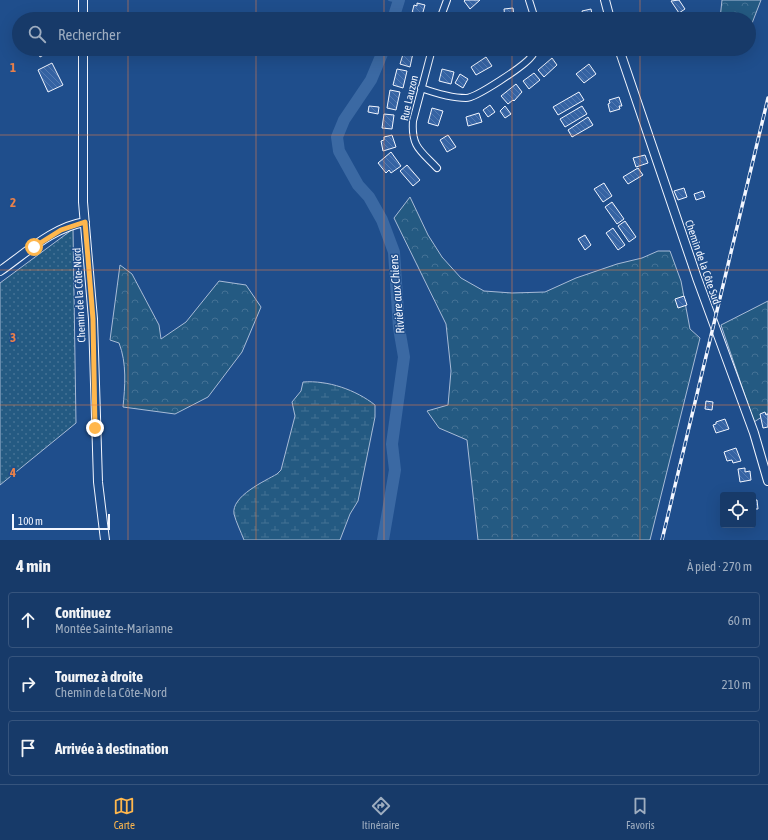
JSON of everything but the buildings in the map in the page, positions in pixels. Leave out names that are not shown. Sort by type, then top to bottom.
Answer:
[{"type":"street","points":[[83,0],[83,12]]},
{"type":"street","points":[[443,12],[447,0]]},
{"type":"street","points":[[529,0],[533,12]]},
{"type":"street","points":[[605,0],[608,12]]},
{"type":"street","name":"Chemin de la Côte-Nord","points":[[83,56],[83,186],[93,319],[97,476],[106,540]]},
{"type":"street","name":"Rue Lauzon","points":[[430,56],[412,121],[414,143],[437,168]]},
{"type":"street","points":[[421,88],[444,96],[467,98],[478,94],[524,64],[532,56]]},
{"type":"street","name":"Chemin de la Côte Sud","points":[[621,56],[699,285],[754,433],[768,481]]},
{"type":"street","points":[[0,271],[56,233],[73,225],[85,222]]},
{"type":"green space","points":[[722,0],[761,0],[756,13],[721,12]]},
{"type":"green space","points":[[410,197],[428,235],[442,257],[461,278],[484,291],[512,293],[545,292],[576,278],[617,264],[642,258],[658,251],[670,251],[681,281],[690,329],[700,338],[650,540],[478,540],[467,440],[439,428],[427,411],[448,405],[451,371],[446,324],[394,218]]},
{"type":"green space","points":[[73,229],[76,423],[0,485],[0,283]]},
{"type":"green space","points":[[120,265],[132,274],[159,325],[161,339],[186,322],[219,281],[246,285],[261,307],[242,352],[208,397],[175,414],[123,407],[125,383],[122,351],[119,343],[110,340]]},
{"type":"green space","points":[[768,301],[768,413],[754,422],[721,325]]},
{"type":"green space","points":[[303,382],[332,384],[359,395],[375,405],[375,417],[358,501],[350,514],[340,540],[244,540],[234,514],[234,507],[243,495],[281,470],[295,416],[292,402],[301,391]]},
{"type":"waterway","points":[[389,0],[398,2]]},
{"type":"waterway","name":"Rivière aux Chiens","points":[[395,12],[399,0]]},
{"type":"waterway","name":"Rivière aux Chiens","points":[[381,56],[371,80],[344,120],[337,137],[339,151],[358,185],[369,197],[382,220],[394,252],[399,328],[404,357],[392,444],[395,470],[383,540]]},
{"type":"railway","points":[[662,540],[768,98]]},
{"type":"route","points":[[34,247],[61,230],[85,222],[90,268],[93,319],[95,428]]}]
